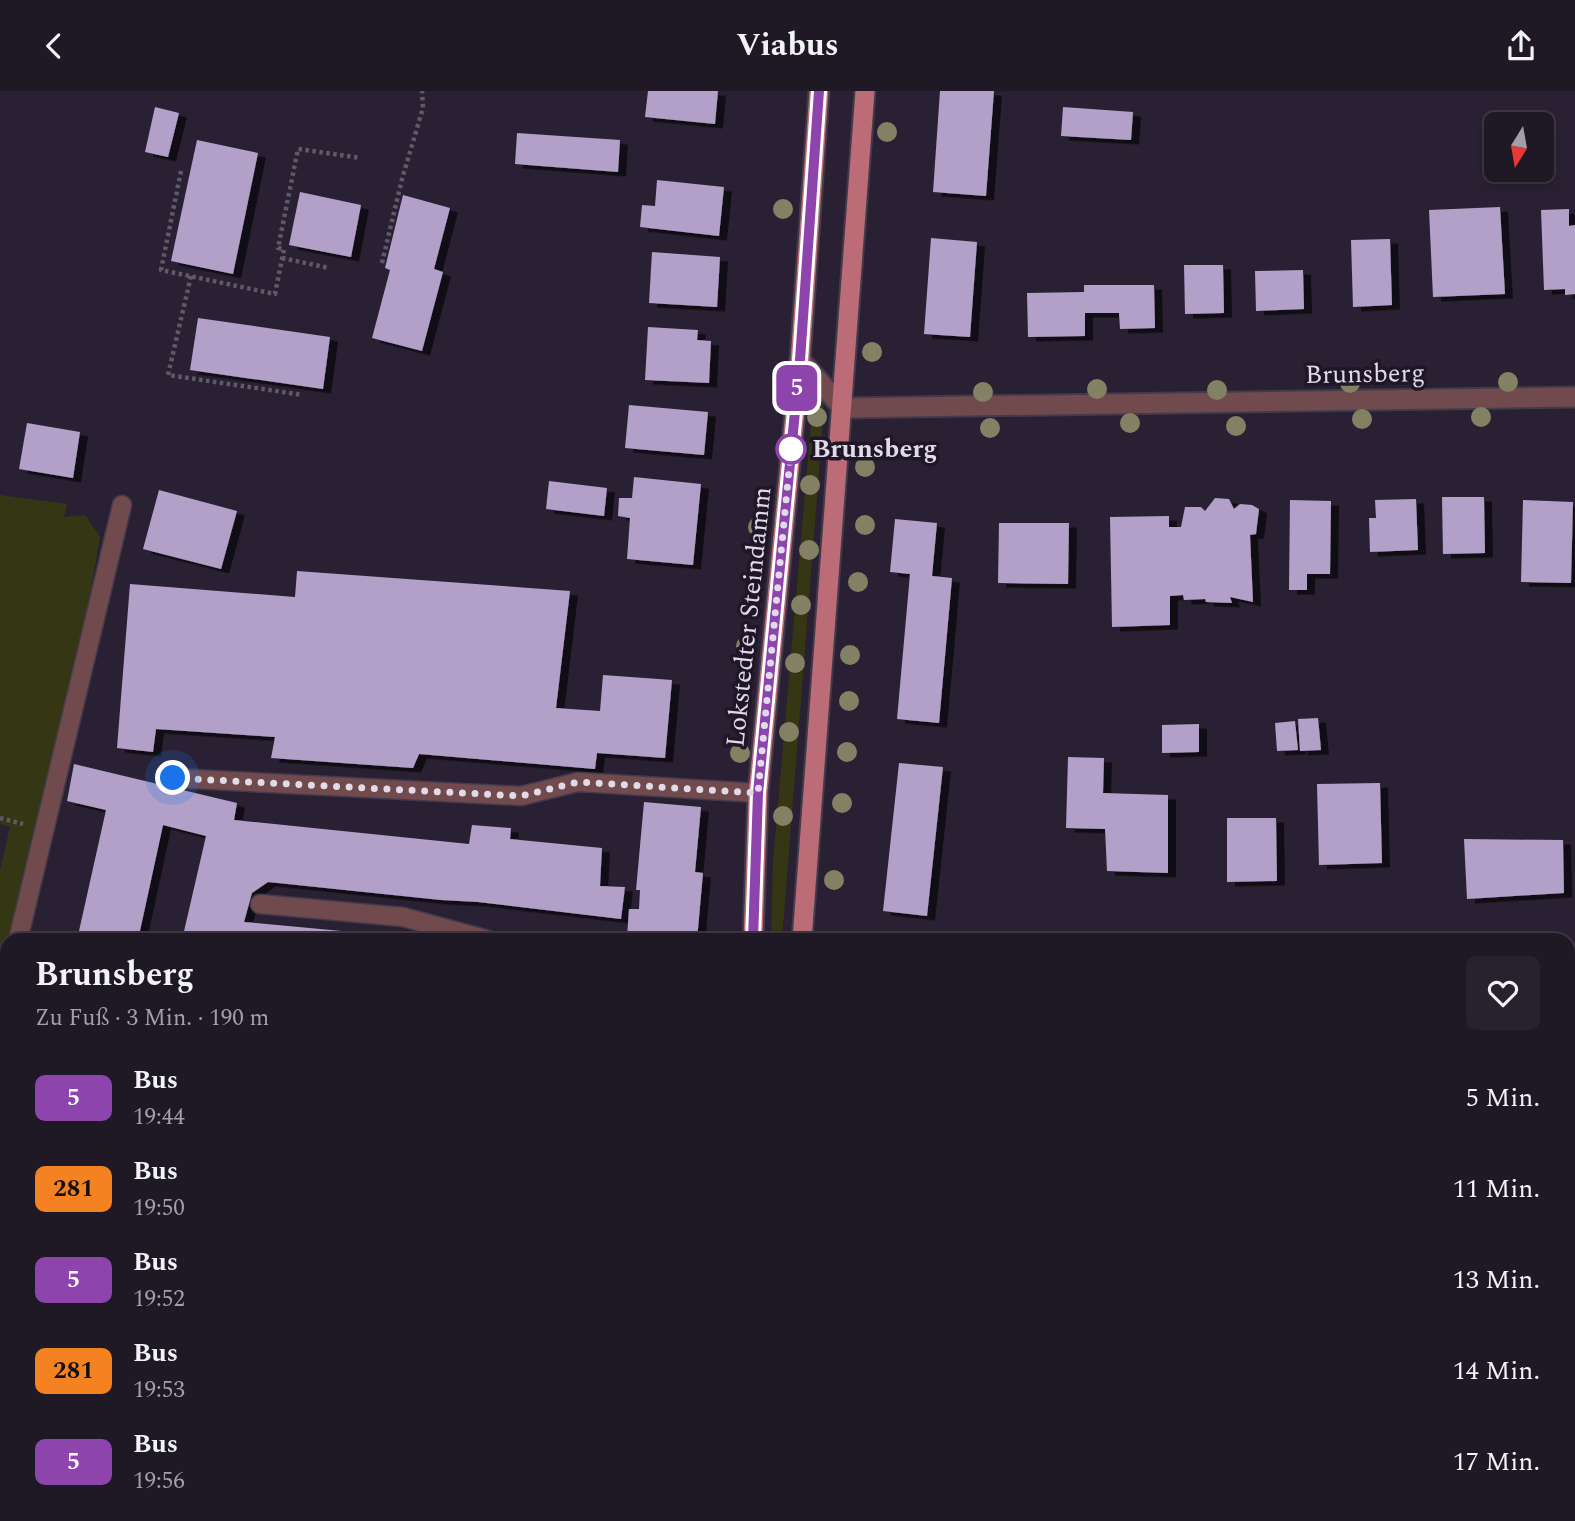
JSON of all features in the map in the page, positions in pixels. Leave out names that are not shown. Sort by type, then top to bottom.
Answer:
[{"type":"main road","name":"Lokstedter Steindamm","points":[[753,933],[758,793],[800,360],[819,91]]},
{"type":"main road","points":[[803,933],[865,91]]},
{"type":"street","points":[[800,360],[843,408]]},
{"type":"street","name":"Brunsberg","points":[[843,408],[1575,397]]},
{"type":"lane","points":[[20,933],[122,505]]},
{"type":"lane","points":[[173,778],[521,796],[578,782],[758,793]]},
{"type":"lane","points":[[260,904],[403,917],[462,933]]},
{"type":"path","points":[[382,263],[402,179],[423,108],[422,91]]},
{"type":"path","points":[[181,171],[160,270],[275,294],[284,249],[278,248],[298,149],[361,158]]},
{"type":"path","points":[[282,258],[329,268]]},
{"type":"path","points":[[191,276],[168,376],[303,395]]},
{"type":"green space","points":[[819,397],[824,407],[783,933],[771,933],[773,862],[813,401]]},
{"type":"green space","points":[[0,495],[67,504],[64,517],[85,515],[100,537],[51,822],[21,933],[0,933],[0,870],[10,827],[0,824]]},
{"type":"building","points":[[648,91],[718,91],[715,124],[645,117]]},
{"type":"building","points":[[940,91],[994,91],[986,196],[933,192]]},
{"type":"building","points":[[155,107],[179,113],[168,157],[145,152]]},
{"type":"building","points":[[1063,107],[1133,112],[1131,140],[1061,136]]},
{"type":"building","points":[[517,133],[620,140],[618,172],[515,164]]},
{"type":"building","points":[[197,140],[258,153],[233,274],[171,261]]},
{"type":"building","points":[[657,180],[724,187],[719,236],[640,227],[642,205],[655,206]]},
{"type":"building","points":[[300,192],[361,205],[351,257],[289,245]]},
{"type":"building","points":[[403,195],[450,208],[434,269],[443,272],[422,351],[372,338],[390,270],[385,268]]},
{"type":"building","points":[[1500,207],[1505,294],[1433,297],[1429,210]]},
{"type":"building","points":[[1569,209],[1569,226],[1575,225],[1575,294],[1565,295],[1565,289],[1544,290],[1541,210]]},
{"type":"building","points":[[931,238],[977,242],[970,337],[924,334]]},
{"type":"building","points":[[1390,239],[1392,305],[1353,307],[1351,240]]},
{"type":"building","points":[[652,252],[720,257],[717,307],[649,303]]},
{"type":"building","points":[[1184,265],[1223,265],[1224,313],[1185,314]]},
{"type":"building","points":[[1303,270],[1304,309],[1256,311],[1255,271]]},
{"type":"building","points":[[1084,285],[1154,285],[1155,328],[1120,329],[1119,313],[1085,313],[1085,336],[1028,337],[1027,293],[1084,292]]},
{"type":"building","points":[[198,318],[330,337],[323,389],[190,370]]},
{"type":"building","points":[[648,327],[698,330],[697,340],[711,341],[709,383],[645,380]]},
{"type":"building","points":[[629,405],[708,412],[704,455],[625,448]]},
{"type":"building","points":[[27,423],[80,432],[73,478],[19,469]]},
{"type":"building","points":[[634,477],[701,484],[693,565],[627,559],[630,518],[618,516],[619,498],[632,498]]},
{"type":"building","points":[[549,481],[607,488],[604,516],[546,509]]},
{"type":"building","points":[[159,490],[237,511],[221,569],[143,549]]},
{"type":"building","points":[[1442,497],[1484,497],[1485,553],[1443,554]]},
{"type":"building","points":[[1215,498],[1229,499],[1234,509],[1240,504],[1259,509],[1256,534],[1250,535],[1253,602],[1230,597],[1232,603],[1206,602],[1205,599],[1184,600],[1183,595],[1170,596],[1170,625],[1112,627],[1110,517],[1169,516],[1169,527],[1181,527],[1185,507],[1201,507],[1205,511]]},
{"type":"building","points":[[1416,499],[1418,550],[1370,552],[1369,518],[1376,518],[1375,500]]},
{"type":"building","points":[[1290,500],[1331,501],[1330,574],[1307,574],[1307,590],[1289,590]]},
{"type":"building","points":[[1523,500],[1573,502],[1571,583],[1521,582]]},
{"type":"building","points":[[895,519],[937,523],[932,576],[952,578],[939,723],[897,719],[910,574],[890,572]]},
{"type":"building","points":[[999,523],[1069,523],[1068,584],[998,583]]},
{"type":"building","points":[[297,571],[570,591],[556,708],[600,711],[603,675],[672,680],[665,758],[597,753],[595,769],[419,754],[413,768],[271,758],[275,737],[156,729],[153,752],[117,748],[130,584],[295,597]]},
{"type":"building","points":[[1318,718],[1321,750],[1300,751],[1298,719]]},
{"type":"building","points":[[1295,721],[1298,750],[1277,751],[1275,723]]},
{"type":"building","points":[[1199,724],[1199,752],[1162,753],[1162,725]]},
{"type":"building","points":[[1068,757],[1104,758],[1103,793],[1168,795],[1168,873],[1107,871],[1105,829],[1066,828]]},
{"type":"building","points":[[899,763],[943,767],[927,916],[883,911]]},
{"type":"building","points":[[74,764],[237,803],[234,820],[469,844],[472,825],[511,828],[510,839],[602,848],[600,886],[625,887],[621,919],[268,882],[252,893],[244,922],[363,933],[184,933],[206,836],[163,825],[140,933],[79,933],[106,810],[67,801]]},
{"type":"building","points":[[1380,783],[1382,863],[1319,865],[1317,784]]},
{"type":"building","points":[[644,802],[701,807],[695,872],[703,873],[698,933],[627,933],[629,909],[639,909],[640,890],[636,890]]},
{"type":"building","points":[[1227,818],[1276,818],[1277,881],[1227,882]]},
{"type":"building","points":[[1464,839],[1563,840],[1564,893],[1467,899]]},
{"type":"bus line","name":"5","points":[[753,933],[758,793],[800,360],[819,91]]},
{"type":"place","name":"Brunsberg","points":[[791,449]]},
{"type":"route","points":[[173,778],[521,796],[578,782],[758,793],[791,449]]}]
